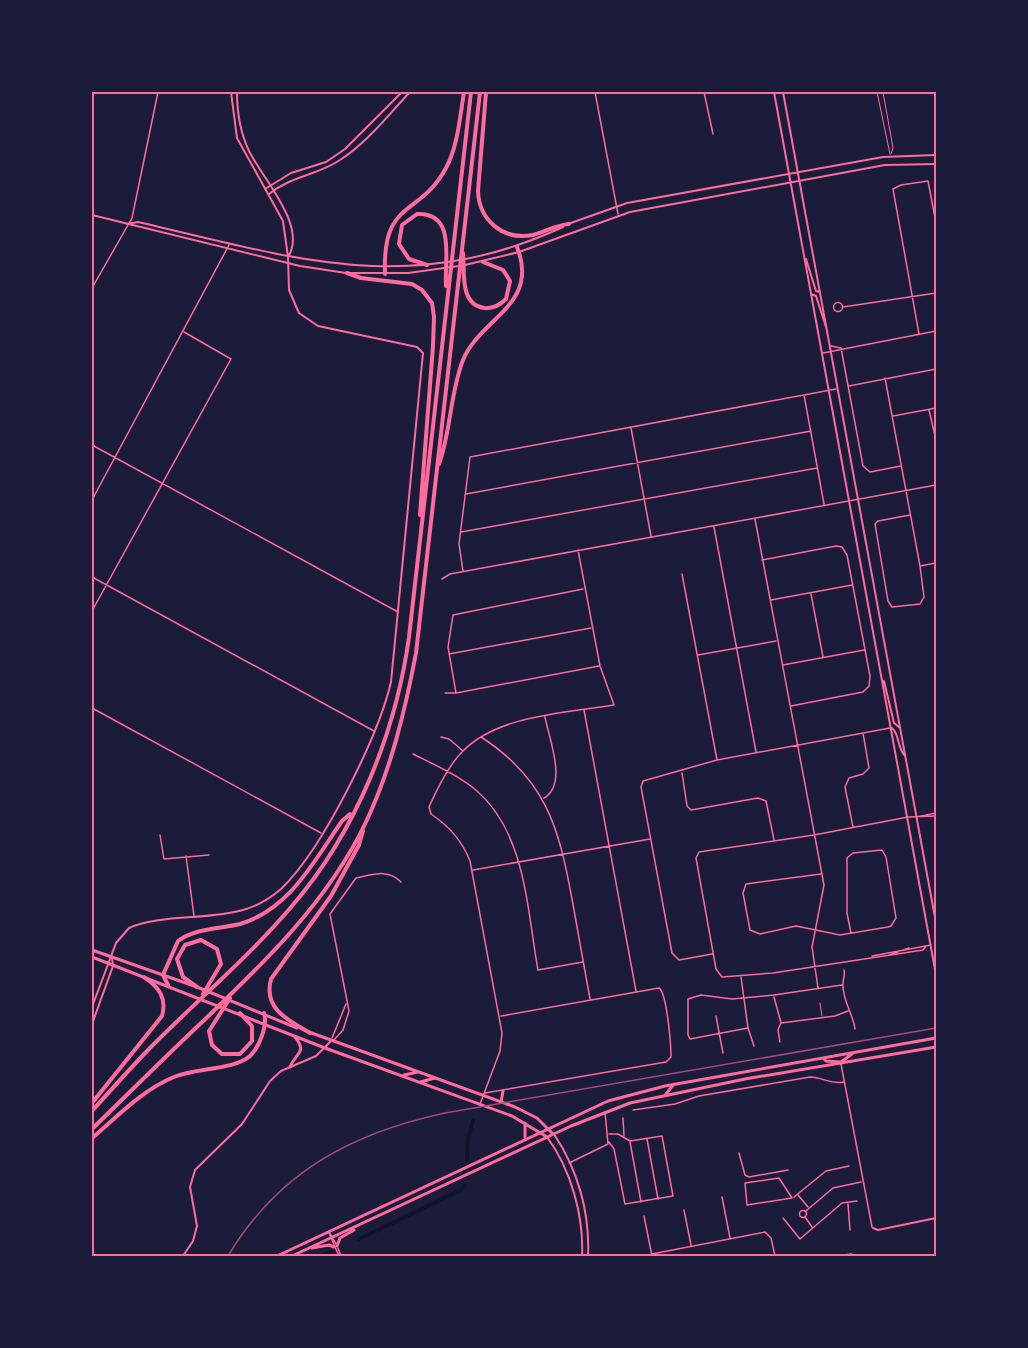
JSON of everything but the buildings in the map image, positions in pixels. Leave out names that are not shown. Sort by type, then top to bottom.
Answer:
[{"type":"highway","points":[[385,271],[387,238],[394,220],[432,188],[447,166],[464,92]]},
{"type":"highway","points":[[92,1111],[147,1051],[200,1001],[294,904],[320,868],[353,812],[375,765],[396,703],[406,659],[471,92]]},
{"type":"highway","points":[[310,1033],[286,1019],[274,1008],[270,994],[271,980],[331,896],[359,845],[389,765],[412,674],[480,92]]},
{"type":"highway","points":[[486,92],[478,191],[479,203],[485,216],[495,227],[519,236],[536,234],[569,224]]},
{"type":"highway","points":[[427,265],[404,255],[399,244],[402,225],[417,214],[432,216],[444,228],[447,294]]},
{"type":"highway","points":[[463,245],[465,285],[469,299],[477,306],[493,308],[506,299],[510,281],[503,270],[483,262]]},
{"type":"highway","points":[[436,474],[462,361],[477,338],[508,309],[516,297],[521,276],[517,247]]},
{"type":"highway","points":[[347,273],[360,278],[412,284],[426,294],[433,308],[433,346],[420,489],[420,536]]},
{"type":"highway","points":[[168,985],[163,975],[172,949],[182,938],[249,920],[283,900],[303,878],[342,821],[353,812]]},
{"type":"highway","points":[[92,1129],[231,994],[298,924],[333,878],[365,825]]},
{"type":"highway","points":[[197,987],[183,977],[177,959],[185,945],[201,940],[217,949],[221,964],[200,1001]]},
{"type":"highway","points":[[92,1103],[162,1016],[163,1001],[160,991],[144,977]]},
{"type":"highway","points":[[231,994],[209,1030],[211,1043],[222,1054],[237,1055],[251,1043],[252,1026],[240,1012]]},
{"type":"highway","points":[[92,1138],[148,1091],[168,1079],[190,1071],[246,1059],[257,1046],[266,1023],[264,1013]]},
{"type":"main road","points":[[92,1007],[118,938],[134,926],[242,910],[269,898],[289,881],[337,810],[374,731],[391,682],[422,352],[417,347],[318,326],[307,321],[295,308],[290,295],[283,221],[237,138],[231,92]]},
{"type":"main road","points":[[237,92],[241,130],[249,151],[274,190],[290,225],[292,251],[288,257]]},
{"type":"main road","points":[[265,189],[291,173],[326,162],[345,149],[402,92]]},
{"type":"main road","points":[[269,194],[293,178],[319,171],[340,161],[410,92]]},
{"type":"main road","points":[[774,92],[936,975]]},
{"type":"main road","points":[[783,92],[936,923]]},
{"type":"main road","points":[[127,224],[138,222],[288,257],[385,271],[484,255],[517,247],[616,206],[891,156],[936,154]]},
{"type":"main road","points":[[92,215],[228,249],[347,273],[427,271],[483,262],[519,252],[619,215],[785,186],[885,165],[936,164]]},
{"type":"main road","points":[[804,256],[811,269],[816,291],[820,292]]},
{"type":"main road","points":[[811,294],[816,296],[822,323],[827,329]]},
{"type":"main road","points":[[883,679],[886,683],[894,723],[900,728]]},
{"type":"main road","points":[[892,728],[896,731],[900,750],[905,756]]},
{"type":"main road","points":[[931,945],[936,948]]},
{"type":"main road","points":[[92,950],[240,1003],[333,1042],[484,1095],[530,1114],[554,1134],[580,1189],[587,1216],[588,1257]]},
{"type":"main road","points":[[92,957],[240,1012],[325,1048],[480,1104],[525,1122],[540,1131],[547,1137],[572,1187],[580,1217],[582,1257]]},
{"type":"main road","points":[[92,1024],[113,966],[112,957]]},
{"type":"main road","points":[[183,1257],[193,1241],[197,1226],[190,1187],[193,1174],[242,1124],[266,1085],[290,1067],[302,1053],[301,1046],[294,1035]]},
{"type":"main road","points":[[278,1257],[548,1127],[608,1101],[675,1084],[936,1038]]},
{"type":"main road","points":[[290,1067],[306,1062],[333,1042]]},
{"type":"main road","points":[[292,1257],[605,1112],[666,1094],[936,1047]]},
{"type":"main road","points":[[823,1058],[826,1061],[841,1062],[853,1053]]},
{"type":"main road","points":[[402,1076],[418,1072]]},
{"type":"main road","points":[[420,1082],[435,1078]]},
{"type":"main road","points":[[666,1094],[675,1084]]},
{"type":"main road","points":[[501,1102],[503,1091]]},
{"type":"main road","points":[[525,1122],[525,1138]]},
{"type":"main road","points":[[580,1217],[587,1216]]},
{"type":"main road","points":[[873,1228],[878,1230],[936,1218]]},
{"type":"main road","points":[[310,1248],[329,1245],[335,1247],[340,1238],[371,1220]]},
{"type":"street","points":[[92,288],[132,218],[158,92]]},
{"type":"street","points":[[595,92],[619,215]]},
{"type":"street","points":[[704,92],[713,134]]},
{"type":"street","points":[[920,334],[893,189],[925,180],[930,186],[936,223]]},
{"type":"street","points":[[92,500],[230,243]]},
{"type":"street","points":[[843,307],[936,293]]},
{"type":"street","points":[[822,353],[936,331]]},
{"type":"street","points":[[92,611],[231,359],[183,332]]},
{"type":"street","points":[[830,346],[842,349]]},
{"type":"street","points":[[842,349],[865,470],[870,472],[901,466]]},
{"type":"street","points":[[849,386],[936,369]]},
{"type":"street","points":[[885,378],[920,566],[924,601],[920,604],[898,608],[889,605],[875,528],[878,521],[910,514]]},
{"type":"street","points":[[463,571],[459,548],[470,457],[837,389]]},
{"type":"street","points":[[804,395],[824,505]]},
{"type":"street","points":[[892,416],[936,408]]},
{"type":"street","points":[[929,409],[936,440]]},
{"type":"street","points":[[631,427],[651,536]]},
{"type":"street","points":[[465,494],[810,431]]},
{"type":"street","points":[[92,445],[398,613]]},
{"type":"street","points":[[460,532],[817,468]]},
{"type":"street","points":[[442,579],[450,574],[463,571],[936,485]]},
{"type":"street","points":[[755,518],[822,874],[824,890],[812,947],[818,988]]},
{"type":"street","points":[[714,525],[756,753]]},
{"type":"street","points":[[762,560],[842,547],[847,555],[853,585],[865,649],[869,686],[863,692],[790,706]]},
{"type":"street","points":[[480,1104],[501,1045],[500,1017],[473,870],[460,840],[429,811],[448,772],[463,751],[481,736],[502,726],[614,705],[600,666],[578,550]]},
{"type":"street","points":[[920,566],[936,563]]},
{"type":"street","points":[[682,574],[717,760]]},
{"type":"street","points":[[92,577],[374,731]]},
{"type":"street","points":[[770,600],[853,585]]},
{"type":"street","points":[[456,693],[449,654],[451,620],[458,613],[585,589]]},
{"type":"street","points":[[811,593],[823,658]]},
{"type":"street","points":[[449,654],[592,628]]},
{"type":"street","points":[[697,655],[777,641]]},
{"type":"street","points":[[782,665],[865,649]]},
{"type":"street","points":[[445,693],[456,693],[600,666]]},
{"type":"street","points":[[92,708],[322,834]]},
{"type":"street","points":[[584,710],[636,992]]},
{"type":"street","points":[[543,798],[552,792],[557,781],[545,717]]},
{"type":"street","points":[[713,954],[680,960],[672,953],[643,781],[717,760],[892,728]]},
{"type":"street","points":[[853,828],[845,787],[849,778],[863,774],[869,768],[863,733]]},
{"type":"street","points":[[481,736],[520,768],[543,798],[557,828],[564,854],[590,1000]]},
{"type":"street","points":[[441,737],[449,739],[463,751]]},
{"type":"street","points":[[413,754],[448,772],[478,792],[497,813],[511,836],[538,970],[583,962]]},
{"type":"street","points":[[681,772],[687,806],[694,811],[758,798],[766,801],[774,841]]},
{"type":"street","points":[[931,945],[814,966],[740,976],[720,976],[713,954],[696,860],[699,852],[936,814]]},
{"type":"street","points":[[160,835],[163,859],[209,855]]},
{"type":"street","points":[[473,870],[651,838]]},
{"type":"street","points":[[822,874],[746,884],[743,893],[751,931],[760,933],[796,926],[836,935],[851,933],[888,927],[894,923],[896,915],[884,852],[874,849],[849,855],[846,861],[849,881],[847,906],[851,933]]},
{"type":"street","points":[[186,856],[194,917]]},
{"type":"street","points":[[333,1042],[346,1023],[349,1011],[330,914],[352,879],[385,873],[395,876],[401,882]]},
{"type":"street","points":[[872,956],[923,950],[926,946]]},
{"type":"street","points":[[889,955],[910,948]]},
{"type":"street","points":[[844,970],[842,985],[855,1029]]},
{"type":"street","points":[[740,976],[753,1046]]},
{"type":"street","points":[[748,1028],[720,1036],[690,1038],[688,999],[701,995],[724,999],[743,998],[842,985]]},
{"type":"street","points":[[484,1095],[669,1061],[671,1053],[667,1032],[668,1010],[664,993],[658,988],[500,1017]]},
{"type":"street","points":[[774,995],[781,1023],[778,1030],[780,1042]]},
{"type":"street","points":[[333,1042],[346,1003]]},
{"type":"street","points":[[781,1023],[823,1018],[848,1011]]},
{"type":"street","points":[[716,1016],[723,1053]]},
{"type":"street","points":[[841,1062],[862,1182],[873,1228]]},
{"type":"street","points":[[633,1110],[810,1077],[818,1077],[833,1084],[844,1082]]},
{"type":"street","points":[[605,1112],[609,1142],[614,1149],[625,1204],[673,1196],[662,1136],[630,1141],[624,1137],[609,1134]]},
{"type":"street","points":[[623,1118],[624,1137]]},
{"type":"street","points":[[647,1138],[658,1199]]},
{"type":"street","points":[[630,1141],[641,1202]]},
{"type":"street","points":[[569,1163],[609,1142]]},
{"type":"street","points":[[739,1153],[745,1175],[748,1177],[788,1170]]},
{"type":"street","points":[[792,1198],[779,1178],[748,1182],[744,1185],[750,1206],[792,1198],[826,1171],[849,1166]]},
{"type":"street","points":[[813,1228],[800,1213],[806,1211],[833,1188],[862,1182]]},
{"type":"street","points":[[798,1195],[809,1208]]},
{"type":"street","points":[[722,1197],[730,1239]]},
{"type":"street","points":[[783,1218],[799,1239],[839,1206],[857,1201]]},
{"type":"street","points":[[848,1203],[850,1230]]},
{"type":"street","points":[[684,1210],[692,1246]]},
{"type":"street","points":[[805,1217],[806,1211]]},
{"type":"street","points":[[644,1216],[652,1255],[765,1232],[771,1238],[775,1257]]},
{"type":"street","points":[[329,1232],[340,1257]]},
{"type":"street","points":[[837,1257],[854,1256]]},
{"type":"lane","points":[[877,92],[891,156]]},
{"type":"lane","points":[[883,92],[893,148],[891,156]]},
{"type":"lane","points":[[820,1003],[823,1018]]},
{"type":"waterway","points":[[467,1159],[468,1138],[473,1121]]},
{"type":"waterway","points":[[359,1239],[461,1190],[465,1185]]},
{"type":"waterway","points":[[321,1256],[332,1251]]},
{"type":"railway","points":[[228,1256],[270,1201],[294,1179],[320,1160],[349,1145],[411,1121],[445,1113],[936,1028]]}]
